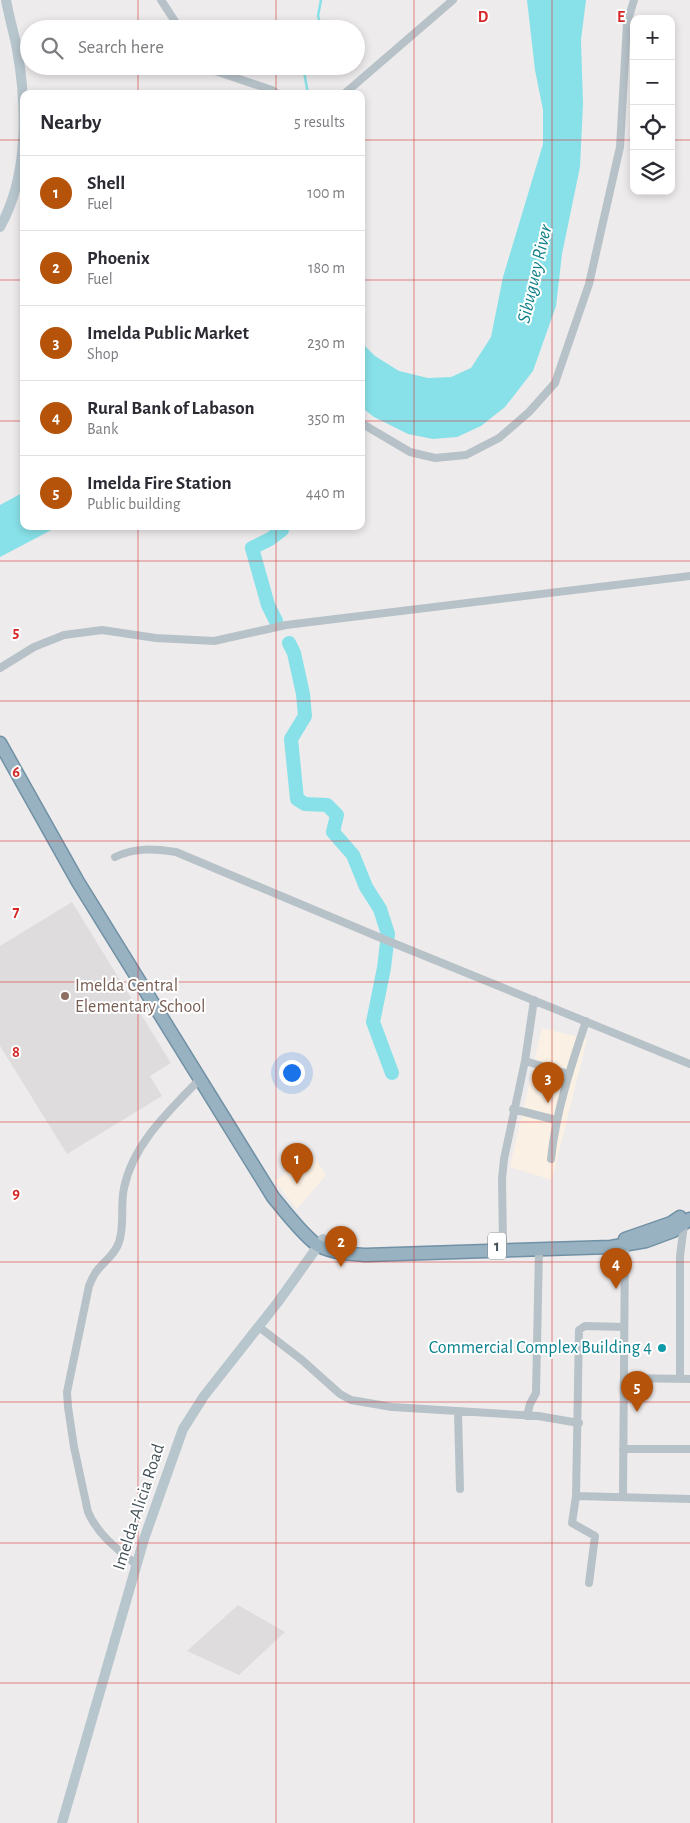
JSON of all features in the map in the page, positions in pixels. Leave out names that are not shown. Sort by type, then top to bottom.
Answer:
[{"type":"highway","name":"1","points":[[0,743],[78,882],[273,1197],[301,1229],[338,1252],[366,1255],[599,1248],[625,1241],[671,1223],[690,1211]]},
{"type":"highway","name":"1","points":[[321,1242],[363,1249],[392,1250],[646,1241],[673,1231],[687,1222]]},
{"type":"main road","points":[[6,0],[20,69]]},
{"type":"main road","points":[[21,75],[22,90]]},
{"type":"main road","points":[[0,227],[14,194],[20,159]]},
{"type":"main road","name":"Imelda-Alicia Road","points":[[62,1823],[136,1565],[183,1429],[204,1396],[321,1242]]},
{"type":"street","points":[[160,0],[174,20]]},
{"type":"street","points":[[349,90],[453,0]]},
{"type":"street","points":[[365,425],[410,452],[435,458],[466,455],[499,438],[529,412],[555,383],[589,284],[620,147],[627,23],[634,0]]},
{"type":"street","points":[[227,75],[272,90]]},
{"type":"street","points":[[0,668],[34,647],[64,635],[102,630],[156,638],[214,641],[286,625],[690,576]]},
{"type":"street","points":[[115,857],[128,851],[149,848],[176,852],[392,943],[690,1064]]},
{"type":"street","points":[[503,1246],[502,1179],[504,1159],[513,1109],[525,1061],[534,1000]]},
{"type":"street","points":[[551,1158],[556,1120],[586,1021]]},
{"type":"street","points":[[525,1061],[569,1074]]},
{"type":"street","points":[[136,1565],[103,1536],[96,1528],[88,1512],[74,1447],[68,1407],[68,1383],[89,1286],[96,1272],[115,1252],[119,1242],[123,1190],[133,1158],[164,1118],[200,1079]]},
{"type":"street","points":[[513,1109],[556,1120]]},
{"type":"street","points":[[680,1379],[680,1256],[687,1222]]},
{"type":"street","points":[[623,1496],[625,1241]]},
{"type":"street","points":[[528,1416],[530,1404],[536,1393],[538,1250]]},
{"type":"street","points":[[680,1256],[690,1256]]},
{"type":"street","points":[[588,1583],[594,1536],[572,1522],[576,1496],[580,1330],[584,1326],[624,1327]]},
{"type":"street","points":[[258,1327],[302,1360],[340,1394],[351,1400],[392,1407],[538,1416],[579,1423]]},
{"type":"street","points":[[624,1378],[690,1379]]},
{"type":"street","points":[[458,1412],[460,1489]]},
{"type":"street","points":[[623,1449],[690,1449]]},
{"type":"street","points":[[576,1496],[623,1496],[690,1500]]},
{"type":"shaded area","name":"Imelda Central Elementary School","points":[[72,902],[171,1063],[150,1076],[162,1096],[67,1154],[0,1046],[0,946]]},
{"type":"shaded area","points":[[542,1028],[587,1039],[552,1180],[510,1167]]},
{"type":"shaded area","points":[[313,1156],[326,1175],[297,1209],[275,1181],[284,1175],[283,1173]]},
{"type":"shaded area","points":[[238,1605],[285,1632],[239,1675],[187,1651]]},
{"type":"water","name":"Sibuguey River","points":[[527,0],[586,0],[581,40],[583,104],[580,167],[562,254],[556,306],[533,371],[505,407],[481,426],[457,437],[433,439],[408,434],[374,417],[365,410],[365,346],[375,356],[399,371],[428,378],[451,377],[471,368],[491,337],[503,277],[543,144],[543,110],[535,70]]},
{"type":"water","points":[[20,494],[20,530],[51,530],[0,557],[0,505]]},
{"type":"waterway","points":[[319,20],[318,16],[321,0]]},
{"type":"waterway","points":[[305,75],[307,90]]},
{"type":"waterway","points":[[276,621],[268,605],[252,548],[270,539],[282,530]]},
{"type":"waterway","points":[[289,643],[294,653],[303,694],[305,716],[291,739],[297,799],[305,804],[327,805],[337,815],[333,832],[353,855],[366,887],[380,909],[388,934],[384,968],[373,1022],[392,1073]]},
{"type":"place","name":"Imelda Central Elementary School","points":[[65,996]]},
{"type":"place","name":"Imelda Public Market","points":[[548,1103]]},
{"type":"place","name":"Shell","points":[[297,1184]]},
{"type":"place","name":"Phoenix","points":[[341,1267]]},
{"type":"place","name":"Rural Bank of Labason","points":[[616,1289]]},
{"type":"place","name":"Commercial Complex Building 4","points":[[662,1348]]},
{"type":"place","name":"Imelda Fire Station","points":[[637,1412]]}]
